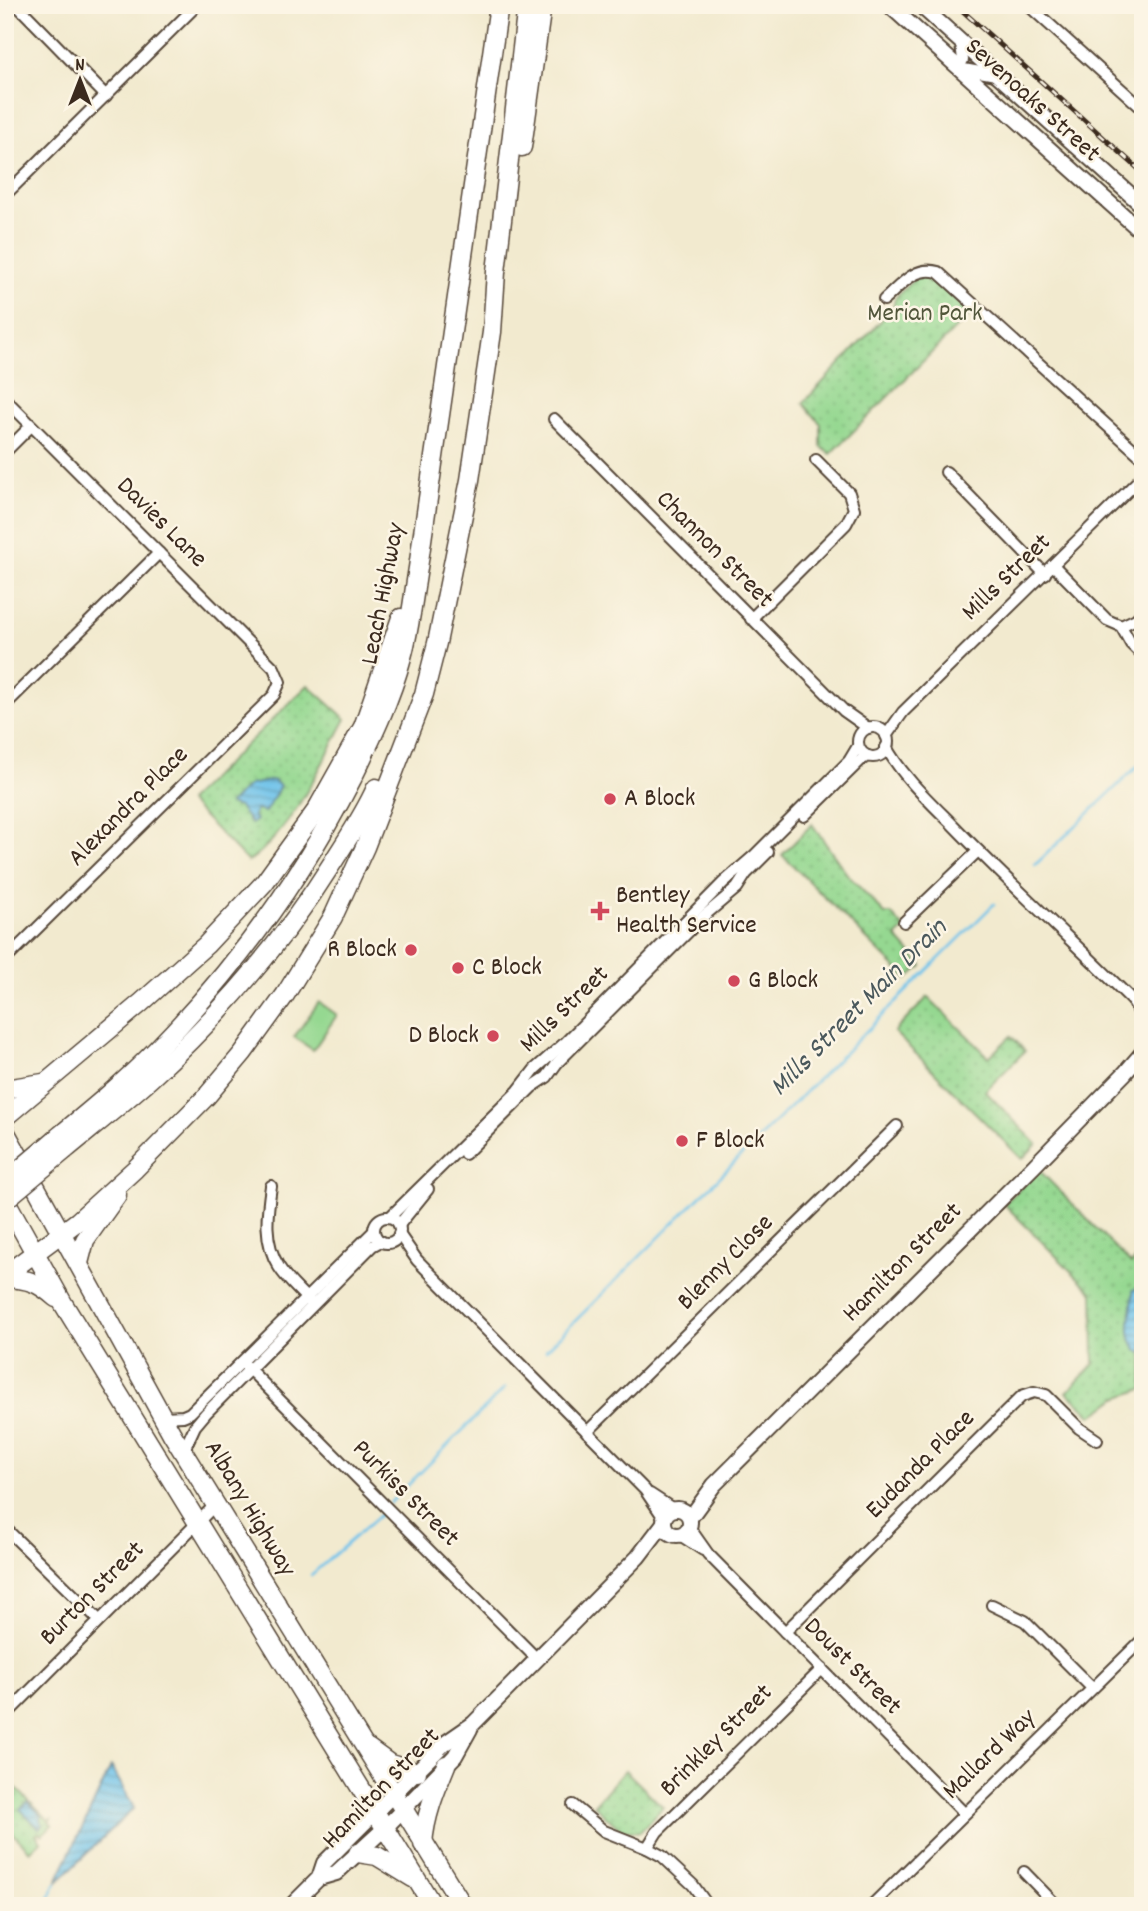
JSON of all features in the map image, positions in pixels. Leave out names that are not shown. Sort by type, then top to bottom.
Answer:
[{"type":"highway","name":"Leach Highway","points":[[5,1199],[155,1051],[188,1016],[259,930],[307,860],[365,753],[403,656],[499,5]]},
{"type":"highway","points":[[470,480],[492,332],[496,272],[527,5]]},
{"type":"highway","points":[[5,1276],[63,1233],[135,1169],[206,1097],[285,995],[333,917],[365,847],[424,694],[437,643],[470,480],[542,5]]},
{"type":"highway","points":[[5,1117],[141,1003],[206,944],[264,883],[309,821],[363,727],[418,568]]},
{"type":"highway","points":[[62,1144],[151,1077],[227,1002],[273,950],[311,898],[367,808],[437,643]]},
{"type":"highway","points":[[5,1089],[44,1083]]},
{"type":"highway","name":"Albany Highway","points":[[5,1131],[183,1452],[463,1906]]},
{"type":"highway","name":"Leach Highway","points":[[5,1182],[62,1144]]},
{"type":"highway","points":[[79,1263],[85,1240],[135,1169]]},
{"type":"highway","name":"Albany Highway","points":[[5,1199],[64,1305],[433,1906]]},
{"type":"highway","points":[[5,1276],[27,1279],[41,1285],[64,1305]]},
{"type":"highway","points":[[362,1744],[390,1764],[417,1772]]},
{"type":"highway","points":[[423,1844],[431,1803],[446,1765]]},
{"type":"highway","points":[[358,1853],[377,1856],[419,1882]]},
{"type":"main road","name":"Sevenoaks Street","points":[[889,5],[1143,233]]},
{"type":"main road","name":"Sevenoaks Street","points":[[920,5],[1143,206]]},
{"type":"main road","name":"Hamilton Street","points":[[398,1802],[417,1772],[444,1744],[473,1724],[1143,1052]]},
{"type":"main road","name":"Hamilton Street","points":[[1125,1073],[1143,1064]]},
{"type":"main road","name":"Hamilton Street","points":[[291,1906],[319,1878],[324,1863],[380,1820],[455,1756],[473,1724]]},
{"type":"main road","name":"Hamilton Street","points":[[319,1878],[336,1873],[358,1853],[380,1820]]},
{"type":"street","points":[[17,5],[106,96]]},
{"type":"street","points":[[5,195],[197,5]]},
{"type":"street","points":[[1028,5],[1143,109]]},
{"type":"street","points":[[961,44],[963,60],[958,68],[996,75]]},
{"type":"street","points":[[884,300],[916,272],[938,272],[1143,458]]},
{"type":"street","name":"Davies Lane","points":[[5,399],[274,668],[280,682]]},
{"type":"street","name":"Channon Street","points":[[554,419],[844,711],[879,735],[898,768],[978,851],[1138,1004],[1143,1019]]},
{"type":"street","points":[[5,452],[31,426]]},
{"type":"street","points":[[751,619],[846,524],[853,509],[849,493],[816,460]]},
{"type":"street","points":[[946,472],[1049,569],[1107,620],[1121,626],[1131,644],[1143,656]]},
{"type":"street","name":"Mills Street","points":[[879,735],[882,754],[861,760],[746,874],[737,888],[723,898],[649,970],[557,1063],[547,1077],[532,1087],[422,1196],[395,1240],[381,1238],[379,1220],[390,1217],[518,1091],[535,1069],[566,1042],[724,882],[762,848],[849,761],[859,741],[879,735],[1143,476]]},
{"type":"street","points":[[5,705],[159,553]]},
{"type":"street","points":[[1121,626],[1136,619],[1143,612]]},
{"type":"street","name":"Alexandra Place","points":[[5,960],[274,695],[280,682]]},
{"type":"street","name":"Channon Street","points":[[844,711],[859,741],[871,756],[898,768]]},
{"type":"street","points":[[904,922],[978,851]]},
{"type":"street","name":"Blenny Close","points":[[587,1432],[897,1126]]},
{"type":"street","points":[[271,1186],[266,1222],[268,1242],[279,1267],[310,1302]]},
{"type":"street","name":"Doust Street","points":[[390,1217],[417,1260],[964,1813]]},
{"type":"street","points":[[183,1452],[195,1426],[246,1366],[310,1302],[381,1238]]},
{"type":"street","name":"Doust Street","points":[[381,1238],[417,1260]]},
{"type":"street","points":[[163,1417],[190,1413],[246,1366]]},
{"type":"street","name":"Purkiss Street","points":[[246,1366],[536,1658]]},
{"type":"street","name":"Eudanda Place","points":[[785,1632],[1022,1396],[1034,1392],[1046,1395],[1079,1428],[1097,1440]]},
{"type":"street","name":"Burton Street","points":[[5,1716],[215,1505]]},
{"type":"street","points":[[5,1528],[99,1620]]},
{"type":"street","points":[[992,1605],[1025,1621],[1092,1688]]},
{"type":"street","name":"Mallard Way","points":[[871,1906],[1142,1640]]},
{"type":"street","name":"Brinkley Street","points":[[648,1848],[657,1832],[822,1669]]},
{"type":"street","points":[[573,1805],[604,1831],[648,1848],[678,1870],[708,1906]]},
{"type":"street","points":[[1024,1872],[1057,1906]]},
{"type":"green space","name":"Merian Park","points":[[918,275],[935,277],[972,312],[831,454],[821,447],[821,424],[803,403],[893,308],[895,298]]},
{"type":"green space","points":[[308,685],[346,719],[292,815],[279,832],[248,862],[188,801]]},
{"type":"green space","points":[[812,824],[847,874],[885,914],[891,914],[905,929],[896,937],[922,966],[907,979],[782,855]]},
{"type":"green space","points":[[928,997],[989,1057],[1011,1036],[1025,1051],[985,1091],[1037,1144],[1022,1159],[894,1032]]},
{"type":"green space","points":[[319,1002],[337,1015],[313,1050],[294,1037]]},
{"type":"green space","points":[[1039,1170],[1131,1264],[1143,1253],[1143,1389],[1117,1398],[1092,1416],[1067,1392],[1094,1364],[1093,1293],[1004,1204]]},
{"type":"green space","points":[[625,1770],[663,1807],[640,1832],[621,1830],[594,1805]]},
{"type":"green space","points":[[15,1787],[48,1820],[51,1819],[49,1822],[52,1825],[42,1835],[36,1835],[41,1841],[30,1851],[5,1825],[5,1819],[12,1813],[5,1807],[5,1796]]},
{"type":"water","points":[[273,780],[280,786],[265,812],[256,810],[253,815],[256,820],[251,824],[239,807],[229,804],[249,785]]},
{"type":"water","points":[[1143,1285],[1141,1353],[1131,1339],[1130,1323],[1133,1290]]},
{"type":"water","points":[[111,1767],[134,1808],[56,1883]]},
{"type":"water","points":[[28,1802],[42,1816],[40,1819],[43,1825],[39,1828],[20,1809]]},
{"type":"waterway","name":"Mills Street Main Drain","points":[[1035,865],[1143,761]]},
{"type":"waterway","name":"Mills Street Main Drain","points":[[546,1350],[994,904]]},
{"type":"waterway","name":"Mills Street Main Drain","points":[[390,1503],[505,1388]]},
{"type":"waterway","points":[[311,1575],[382,1513]]},
{"type":"waterway","points":[[46,1906],[56,1883]]},
{"type":"railway","points":[[956,5],[1143,173]]},
{"type":"place","name":"A Block","points":[[610,799]]},
{"type":"place","name":"Bentley Health Service","points":[[600,911]]},
{"type":"place","name":"R Block","points":[[411,950]]},
{"type":"place","name":"C Block","points":[[458,968]]},
{"type":"place","name":"G Block","points":[[734,981]]},
{"type":"place","name":"D Block","points":[[493,1036]]},
{"type":"place","name":"F Block","points":[[682,1141]]}]
